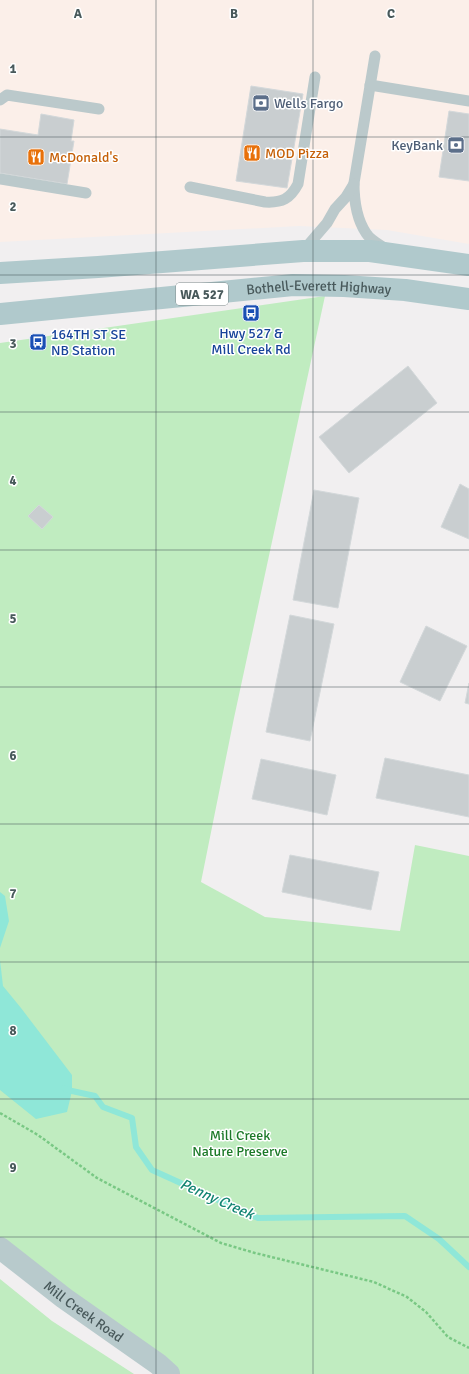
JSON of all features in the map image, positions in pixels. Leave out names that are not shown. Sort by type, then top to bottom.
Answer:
[{"type":"main road","points":[[0,273],[98,267],[303,250],[370,251],[469,265]]},
{"type":"main road","name":"Bothell-Everett Highway","points":[[0,314],[292,285],[344,286],[405,290],[469,299]]},
{"type":"main road","name":"Mill Creek Road","points":[[0,1248],[64,1298],[158,1364],[169,1374]]},
{"type":"lane","points":[[375,56],[354,183],[354,200],[359,218],[367,234],[391,252],[402,255]]},
{"type":"lane","points":[[190,187],[265,202],[276,202],[287,198],[294,193],[298,184],[315,77]]},
{"type":"lane","points":[[370,86],[469,101]]},
{"type":"lane","points":[[2,96],[99,109]]},
{"type":"lane","points":[[0,179],[86,194]]},
{"type":"lane","points":[[303,250],[327,223],[335,209],[346,197],[354,183]]},
{"type":"path","points":[[0,1113],[38,1135],[97,1178],[221,1243],[255,1253],[374,1282],[407,1297],[426,1312],[448,1336],[468,1348]]},
{"type":"shaded area","points":[[0,0],[469,0],[469,244],[387,230],[299,226],[0,242]]},
{"type":"shaded area","points":[[0,892],[5,896],[9,921],[0,948]]},
{"type":"shaded area","points":[[0,960],[3,986],[72,1075],[72,1091],[67,1112],[36,1119],[0,1090]]},
{"type":"green space","name":"Mill Creek Nature Preserve","points":[[325,296],[234,718],[201,882],[265,917],[400,931],[415,845],[469,856],[469,1374],[169,1374],[0,1248],[0,343]]},
{"type":"green space","points":[[0,1279],[52,1321],[134,1374],[0,1374]]},
{"type":"building","points":[[251,86],[303,94],[287,188],[236,181]]},
{"type":"building","name":"KeyBank","points":[[449,111],[469,114],[469,181],[439,177]]},
{"type":"building","name":"McDonald's","points":[[41,114],[74,120],[71,141],[74,141],[67,184],[0,173],[0,129],[38,135]]},
{"type":"building","points":[[408,366],[437,403],[349,473],[319,437]]},
{"type":"building","points":[[460,484],[469,489],[469,539],[441,527]]},
{"type":"building","points":[[314,490],[359,498],[338,608],[293,600]]},
{"type":"building","points":[[39,505],[53,517],[42,529],[28,516]]},
{"type":"building","points":[[290,615],[334,624],[310,741],[266,732]]},
{"type":"building","points":[[426,626],[467,646],[440,701],[400,682]]},
{"type":"building","points":[[469,683],[469,704],[465,703]]},
{"type":"building","points":[[385,758],[469,775],[469,817],[376,798]]},
{"type":"building","points":[[261,759],[336,775],[327,815],[252,799]]},
{"type":"building","points":[[290,855],[379,872],[371,910],[282,892]]},
{"type":"waterway","name":"Penny Creek","points":[[64,1088],[95,1096],[103,1107],[132,1118],[136,1147],[152,1170],[258,1218],[405,1216],[439,1239],[469,1267]]},
{"type":"place","name":"Wells Fargo","points":[[261,103]]},
{"type":"place","name":"KeyBank","points":[[456,145]]},
{"type":"place","name":"MOD Pizza","points":[[252,153]]},
{"type":"place","name":"McDonald's","points":[[36,157]]},
{"type":"place","name":"Hwy 527 & Mill Creek Rd","points":[[251,313]]},
{"type":"place","name":"164TH ST SE NB Station","points":[[38,342]]}]
